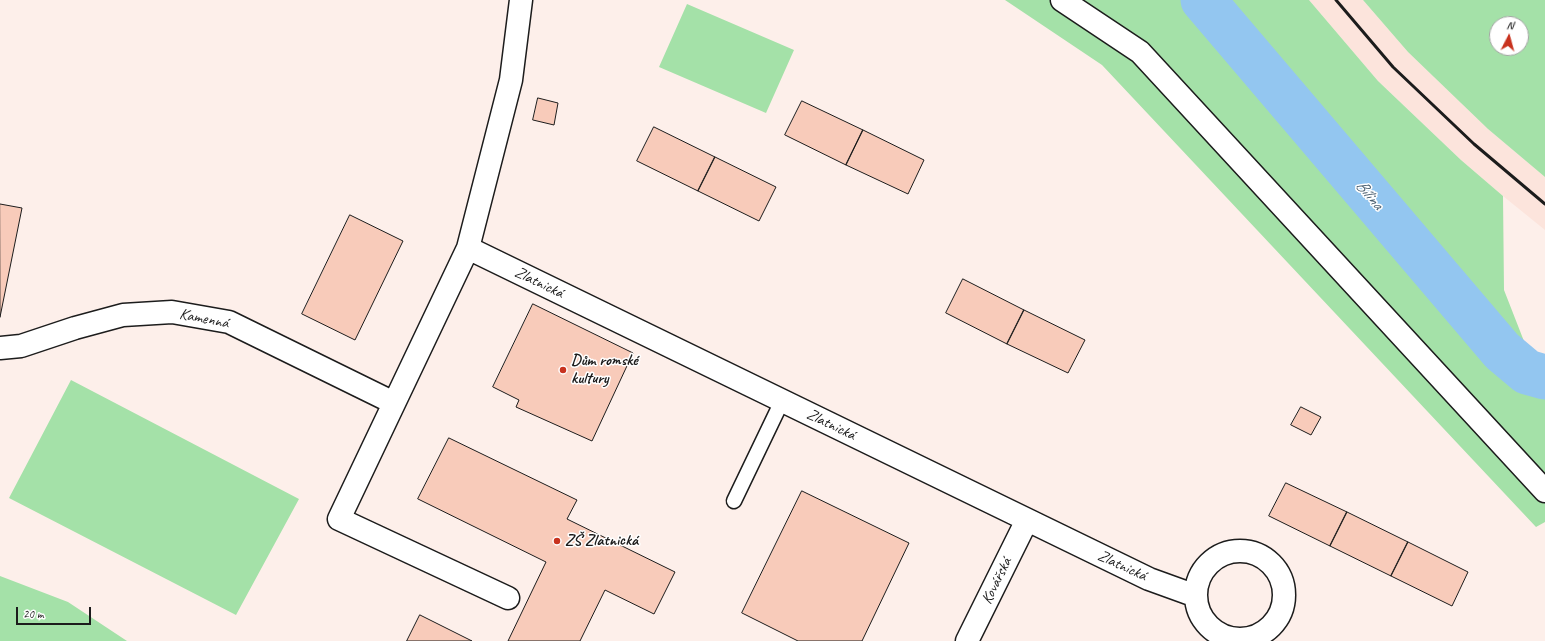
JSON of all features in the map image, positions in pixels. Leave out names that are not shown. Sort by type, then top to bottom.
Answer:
[{"type":"street","points":[[508,598],[339,519],[468,248],[511,80],[522,0]]},
{"type":"street","points":[[1062,0],[1140,52],[1545,491]]},
{"type":"street","name":"Zlatnická","points":[[468,248],[1149,579],[1196,596]]},
{"type":"street","name":"Kamenná","points":[[0,348],[21,346],[75,328],[123,315],[172,312],[229,322],[394,403]]},
{"type":"street","name":"Kovářská","points":[[967,641],[1027,520]]},
{"type":"lane","points":[[734,501],[782,401]]},
{"type":"shaded area","points":[[1309,0],[1363,0],[1408,52],[1488,129],[1545,177],[1545,230],[1461,160],[1378,81]]},
{"type":"green space","points":[[1005,0],[1309,0],[1378,81],[1461,160],[1503,196],[1504,290],[1545,395],[1545,522],[1536,527],[1102,65]]},
{"type":"green space","points":[[1363,0],[1545,0],[1545,177],[1488,129],[1408,52]]},
{"type":"green space","points":[[687,4],[794,50],[766,113],[659,67]]},
{"type":"green space","points":[[71,380],[299,499],[236,615],[9,498]]},
{"type":"green space","points":[[0,576],[68,602],[127,641],[0,641]]},
{"type":"building","points":[[538,98],[558,103],[554,125],[533,120]]},
{"type":"building","points":[[802,101],[863,130],[846,165],[785,135]]},
{"type":"building","points":[[654,127],[715,157],[698,191],[637,161]]},
{"type":"building","points":[[863,130],[924,160],[908,194],[846,165]]},
{"type":"building","points":[[715,157],[776,187],[759,221],[698,191]]},
{"type":"building","points":[[0,204],[22,208],[0,317]]},
{"type":"building","points":[[350,215],[403,241],[355,340],[302,314]]},
{"type":"building","points":[[963,279],[1024,310],[1007,344],[946,313]]},
{"type":"building","name":"Dům romské kultury","points":[[533,304],[633,353],[592,441],[516,407],[519,400],[493,387]]},
{"type":"building","points":[[1024,310],[1085,340],[1068,373],[1007,344]]},
{"type":"building","points":[[1301,407],[1321,417],[1311,435],[1291,425]]},
{"type":"building","name":"ZŠ Zlatnická","points":[[449,438],[577,500],[567,519],[675,572],[654,614],[605,590],[580,641],[508,641],[546,562],[418,499]]},
{"type":"building","points":[[1286,483],[1347,512],[1330,546],[1269,516]]},
{"type":"building","points":[[802,491],[909,543],[862,641],[798,641],[742,613]]},
{"type":"building","points":[[1347,512],[1408,542],[1391,576],[1330,546]]},
{"type":"building","points":[[1408,542],[1468,572],[1452,606],[1391,576]]},
{"type":"building","points":[[420,615],[472,641],[407,641]]},
{"type":"waterway","name":"Bílina","points":[[1203,0],[1502,351],[1527,372],[1545,377]]},
{"type":"railway","points":[[1336,0],[1393,67],[1474,144],[1545,204]]},
{"type":"place","name":"Dům romské kultury","points":[[563,370]]},
{"type":"place","name":"ZŠ Zlatnická","points":[[557,541]]}]
